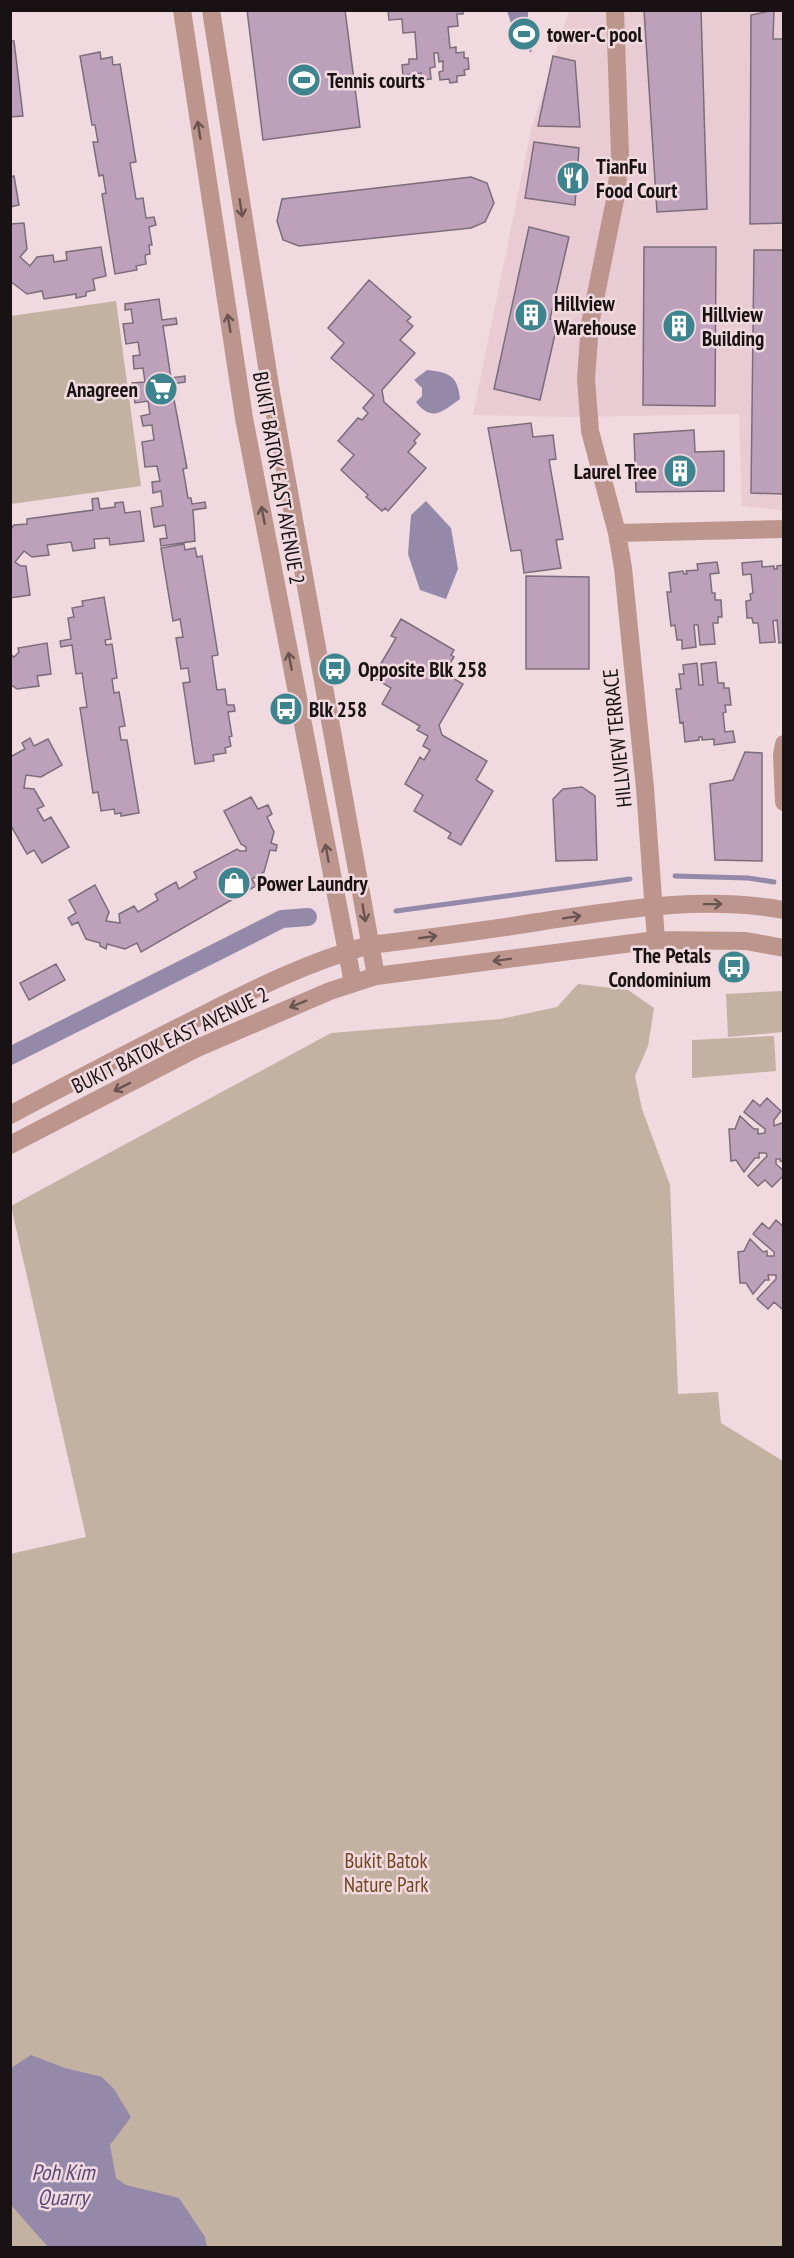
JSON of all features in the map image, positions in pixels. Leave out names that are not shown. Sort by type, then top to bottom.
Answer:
[{"type":"street","name":"BUKIT BATOK EAST AVENUE 2","points":[[182,10],[244,418],[353,983]]},
{"type":"street","name":"BUKIT BATOK EAST AVENUE 2","points":[[212,10],[271,392],[376,976]]},
{"type":"street","name":"HILLVIEW TERRACE","points":[[615,10],[620,155],[616,195],[590,324],[586,379],[590,431],[617,532],[623,568],[655,905],[656,940]]},
{"type":"street","points":[[617,532],[783,529]]},
{"type":"street","points":[[783,744],[783,802]]},
{"type":"street","name":"BUKIT BATOK EAST AVENUE 2","points":[[10,1115],[274,979],[370,945],[655,905],[758,905],[783,910]]},
{"type":"street","name":"BUKIT BATOK EAST AVENUE 2","points":[[10,1145],[195,1049],[281,1011],[376,976],[656,940],[746,941],[783,948]]},
{"type":"shaded area","points":[[569,11],[783,11],[783,510],[742,506],[739,414],[576,417],[473,415],[531,130]]},
{"type":"green space","points":[[116,301],[141,486],[11,504],[11,316]]},
{"type":"green space","name":"Bukit Batok Nature Park","points":[[578,984],[628,990],[654,1008],[648,1046],[635,1076],[642,1109],[670,1185],[678,1394],[718,1392],[721,1423],[783,1461],[783,2247],[11,2247],[10,1554],[86,1537],[11,1206],[331,1033],[501,1019],[557,1007]]},
{"type":"green space","points":[[783,991],[783,1032],[728,1037],[726,994]]},
{"type":"green space","points":[[774,1036],[776,1071],[692,1078],[692,1040]]},
{"type":"water","name":"tower-C pool","points":[[507,11],[528,11],[528,25],[534,38],[531,53],[513,29]]},
{"type":"water","points":[[427,370],[447,374],[454,380],[459,391],[460,399],[438,413],[427,412],[416,402],[422,396],[422,388],[414,380]]},
{"type":"water","points":[[426,501],[451,528],[458,569],[446,599],[420,590],[408,554],[411,515]]},
{"type":"water","name":"Poh Kim Quarry","points":[[31,2055],[65,2068],[102,2077],[114,2089],[131,2117],[110,2145],[116,2178],[126,2185],[179,2198],[205,2237],[207,2247],[48,2247],[11,2205],[11,2068]]},
{"type":"building","name":"Tennis courts","points":[[247,10],[345,10],[360,127],[263,140]]},
{"type":"building","points":[[388,10],[463,10],[463,14],[457,14],[458,26],[448,27],[450,48],[456,47],[456,53],[464,52],[464,58],[468,58],[469,69],[464,70],[465,75],[457,76],[457,82],[450,83],[449,79],[440,80],[439,72],[443,71],[443,61],[439,62],[438,53],[434,53],[435,67],[430,68],[431,79],[422,80],[421,73],[403,75],[402,65],[409,64],[409,59],[417,59],[415,32],[403,33],[402,19],[389,20]]},
{"type":"building","points":[[644,10],[701,10],[707,209],[657,212]]},
{"type":"building","points":[[774,10],[773,39],[784,39],[784,223],[750,224],[751,15]]},
{"type":"building","points":[[10,41],[14,41],[23,116],[10,117]]},
{"type":"building","points":[[100,52],[101,59],[112,57],[113,65],[120,64],[136,162],[130,163],[136,199],[143,198],[146,218],[154,217],[156,225],[149,227],[152,245],[149,245],[150,254],[145,255],[146,264],[136,266],[137,270],[115,274],[102,194],[106,193],[103,175],[99,176],[93,142],[98,142],[95,125],[92,125],[80,56]]},
{"type":"building","points":[[553,56],[575,61],[580,127],[538,126]]},
{"type":"building","points":[[534,142],[579,148],[575,205],[525,198]]},
{"type":"building","points":[[14,176],[19,205],[10,207],[10,177]]},
{"type":"building","points":[[471,177],[487,183],[494,203],[485,222],[471,228],[299,246],[283,240],[277,221],[282,199]]},
{"type":"building","points":[[24,223],[27,249],[20,257],[30,266],[37,257],[53,255],[54,262],[67,260],[66,252],[101,247],[106,276],[93,279],[95,290],[86,292],[86,296],[76,298],[76,294],[44,299],[42,291],[27,294],[10,281],[10,224]]},
{"type":"building","name":"Hillview Warehouse","points":[[529,227],[569,237],[550,319],[558,321],[540,400],[494,389]]},
{"type":"building","name":"Hillview Building","points":[[644,247],[716,247],[715,406],[643,405]]},
{"type":"building","points":[[754,250],[784,250],[784,494],[751,493]]},
{"type":"building","points":[[369,280],[411,317],[407,321],[413,326],[400,340],[415,353],[382,390],[384,402],[420,434],[408,452],[426,468],[388,511],[385,508],[382,511],[341,470],[354,455],[338,441],[358,418],[362,420],[368,413],[363,408],[374,395],[331,358],[344,343],[328,328]]},
{"type":"building","points":[[159,299],[162,320],[176,318],[177,324],[163,326],[171,378],[185,376],[185,382],[171,384],[187,468],[183,469],[188,498],[191,498],[192,504],[205,502],[206,508],[193,510],[195,541],[161,546],[160,539],[167,538],[165,525],[154,527],[151,508],[163,506],[161,491],[153,493],[152,482],[160,481],[157,466],[145,467],[142,442],[154,440],[152,425],[143,426],[141,416],[150,414],[148,401],[135,403],[132,383],[145,382],[143,368],[134,369],[133,356],[140,355],[138,342],[126,344],[123,324],[133,323],[131,309],[125,310],[125,304]]},
{"type":"building","points":[[531,423],[533,437],[553,435],[556,459],[549,460],[563,539],[556,540],[561,568],[524,573],[521,550],[511,551],[488,428]]},
{"type":"building","name":"Laurel Tree","points":[[694,430],[695,452],[724,451],[724,491],[636,492],[634,434]]},
{"type":"building","points":[[98,498],[100,509],[115,507],[115,503],[123,502],[125,513],[140,511],[144,541],[110,545],[109,538],[94,539],[95,548],[73,551],[71,542],[47,545],[49,555],[32,557],[24,551],[15,562],[26,566],[30,595],[10,598],[10,530],[14,525],[27,524],[27,519],[93,510],[92,499]]},
{"type":"building","points":[[184,544],[185,550],[195,548],[197,557],[202,556],[218,655],[212,656],[217,690],[225,689],[227,705],[234,705],[235,711],[228,712],[232,736],[229,737],[231,746],[225,748],[226,753],[213,755],[214,761],[195,764],[183,683],[190,682],[188,668],[181,669],[176,638],[183,637],[180,619],[173,621],[161,548]]},
{"type":"building","points":[[762,561],[762,567],[774,566],[774,569],[777,569],[777,566],[784,565],[784,642],[779,643],[777,620],[773,621],[775,642],[760,643],[758,623],[753,623],[752,618],[747,618],[746,601],[751,600],[750,594],[753,593],[751,574],[743,575],[742,563]]},
{"type":"building","points":[[717,562],[719,573],[710,574],[712,593],[715,593],[715,600],[721,600],[722,617],[718,617],[718,623],[713,623],[715,644],[700,645],[698,625],[694,625],[696,647],[682,649],[682,640],[677,640],[675,625],[671,626],[667,592],[671,592],[669,573],[683,571],[687,574],[686,571],[698,570],[697,564]]},
{"type":"building","points":[[526,576],[589,577],[589,669],[526,669]]},
{"type":"building","points":[[104,597],[111,639],[105,640],[106,645],[112,644],[117,678],[112,679],[114,693],[119,692],[125,726],[119,727],[121,740],[127,740],[139,813],[121,816],[121,813],[115,814],[114,809],[101,811],[98,792],[93,793],[80,708],[87,707],[82,673],[76,674],[72,645],[61,647],[60,641],[71,639],[68,618],[74,617],[72,608],[83,606],[82,601]]},
{"type":"building","points":[[401,619],[454,650],[451,655],[454,657],[444,673],[463,684],[439,725],[442,735],[487,761],[476,780],[493,791],[461,845],[448,838],[451,833],[414,811],[423,795],[405,784],[420,757],[424,760],[430,750],[423,746],[428,736],[417,730],[420,726],[382,704],[391,688],[373,677],[396,638],[391,636]]},
{"type":"building","points":[[47,643],[51,674],[37,676],[39,686],[17,689],[10,684],[10,654],[14,657],[19,652],[18,648]]},
{"type":"building","points":[[716,662],[718,683],[724,683],[724,688],[729,688],[731,705],[725,705],[726,712],[723,713],[725,732],[733,731],[735,742],[714,745],[714,739],[702,740],[702,737],[699,737],[699,740],[685,742],[676,689],[681,689],[679,674],[684,674],[683,665],[697,663],[699,685],[703,685],[701,664]]},
{"type":"building","points":[[30,738],[34,746],[48,739],[62,765],[41,777],[26,775],[24,788],[34,789],[44,806],[37,809],[44,821],[51,817],[69,847],[42,863],[34,850],[27,854],[10,824],[10,757],[25,749],[22,743]]},
{"type":"building","points":[[745,752],[762,753],[762,861],[715,860],[710,784],[733,780]]},
{"type":"building","points":[[582,787],[595,796],[597,860],[556,861],[553,799],[563,789]]},
{"type":"building","points":[[251,797],[258,809],[268,805],[272,814],[267,817],[274,832],[271,843],[277,845],[276,851],[270,850],[264,872],[252,879],[256,886],[141,952],[137,943],[125,949],[107,944],[106,949],[100,946],[100,943],[86,939],[78,922],[72,925],[68,918],[76,913],[69,900],[95,885],[109,912],[106,921],[120,923],[119,914],[134,906],[138,912],[158,900],[155,894],[176,882],[179,889],[197,878],[194,872],[237,849],[246,851],[246,847],[241,844],[224,811]]},
{"type":"building","points":[[56,964],[65,980],[29,1000],[20,983]]},
{"type":"building","points":[[767,1098],[781,1111],[774,1120],[774,1126],[784,1122],[784,1162],[776,1159],[776,1164],[784,1171],[784,1175],[772,1187],[765,1180],[758,1186],[748,1176],[767,1156],[766,1153],[759,1153],[759,1158],[755,1158],[744,1172],[736,1160],[731,1161],[729,1129],[735,1129],[740,1116],[754,1129],[758,1129],[758,1134],[765,1133],[765,1129],[744,1112],[753,1100],[760,1106]]},
{"type":"building","points":[[776,1220],[784,1227],[784,1307],[782,1309],[774,1302],[768,1309],[757,1299],[776,1279],[776,1275],[768,1275],[769,1280],[765,1280],[753,1294],[746,1283],[740,1283],[738,1252],[744,1251],[750,1239],[763,1252],[767,1251],[767,1256],[774,1256],[774,1252],[753,1234],[762,1223],[769,1229]]},
{"type":"waterway","points":[[675,876],[748,878],[774,882]]},
{"type":"waterway","points":[[396,911],[630,879]]},
{"type":"waterway","points":[[10,1056],[282,919],[308,917]]},
{"type":"place","name":"tower-C pool","points":[[524,34]]},
{"type":"place","name":"Tennis courts","points":[[304,80]]},
{"type":"place","name":"TianFu Food Court","points":[[573,178]]},
{"type":"place","name":"Hillview Warehouse","points":[[531,315]]},
{"type":"place","name":"Hillview Building","points":[[679,326]]},
{"type":"place","name":"Anagreen","points":[[161,389]]},
{"type":"place","name":"Laurel Tree","points":[[680,471]]},
{"type":"place","name":"Opposite Blk 258","points":[[335,669]]},
{"type":"place","name":"Blk 258","points":[[286,709]]},
{"type":"place","name":"Power Laundry","points":[[234,883]]},
{"type":"place","name":"The Petals Condominium","points":[[734,967]]}]
